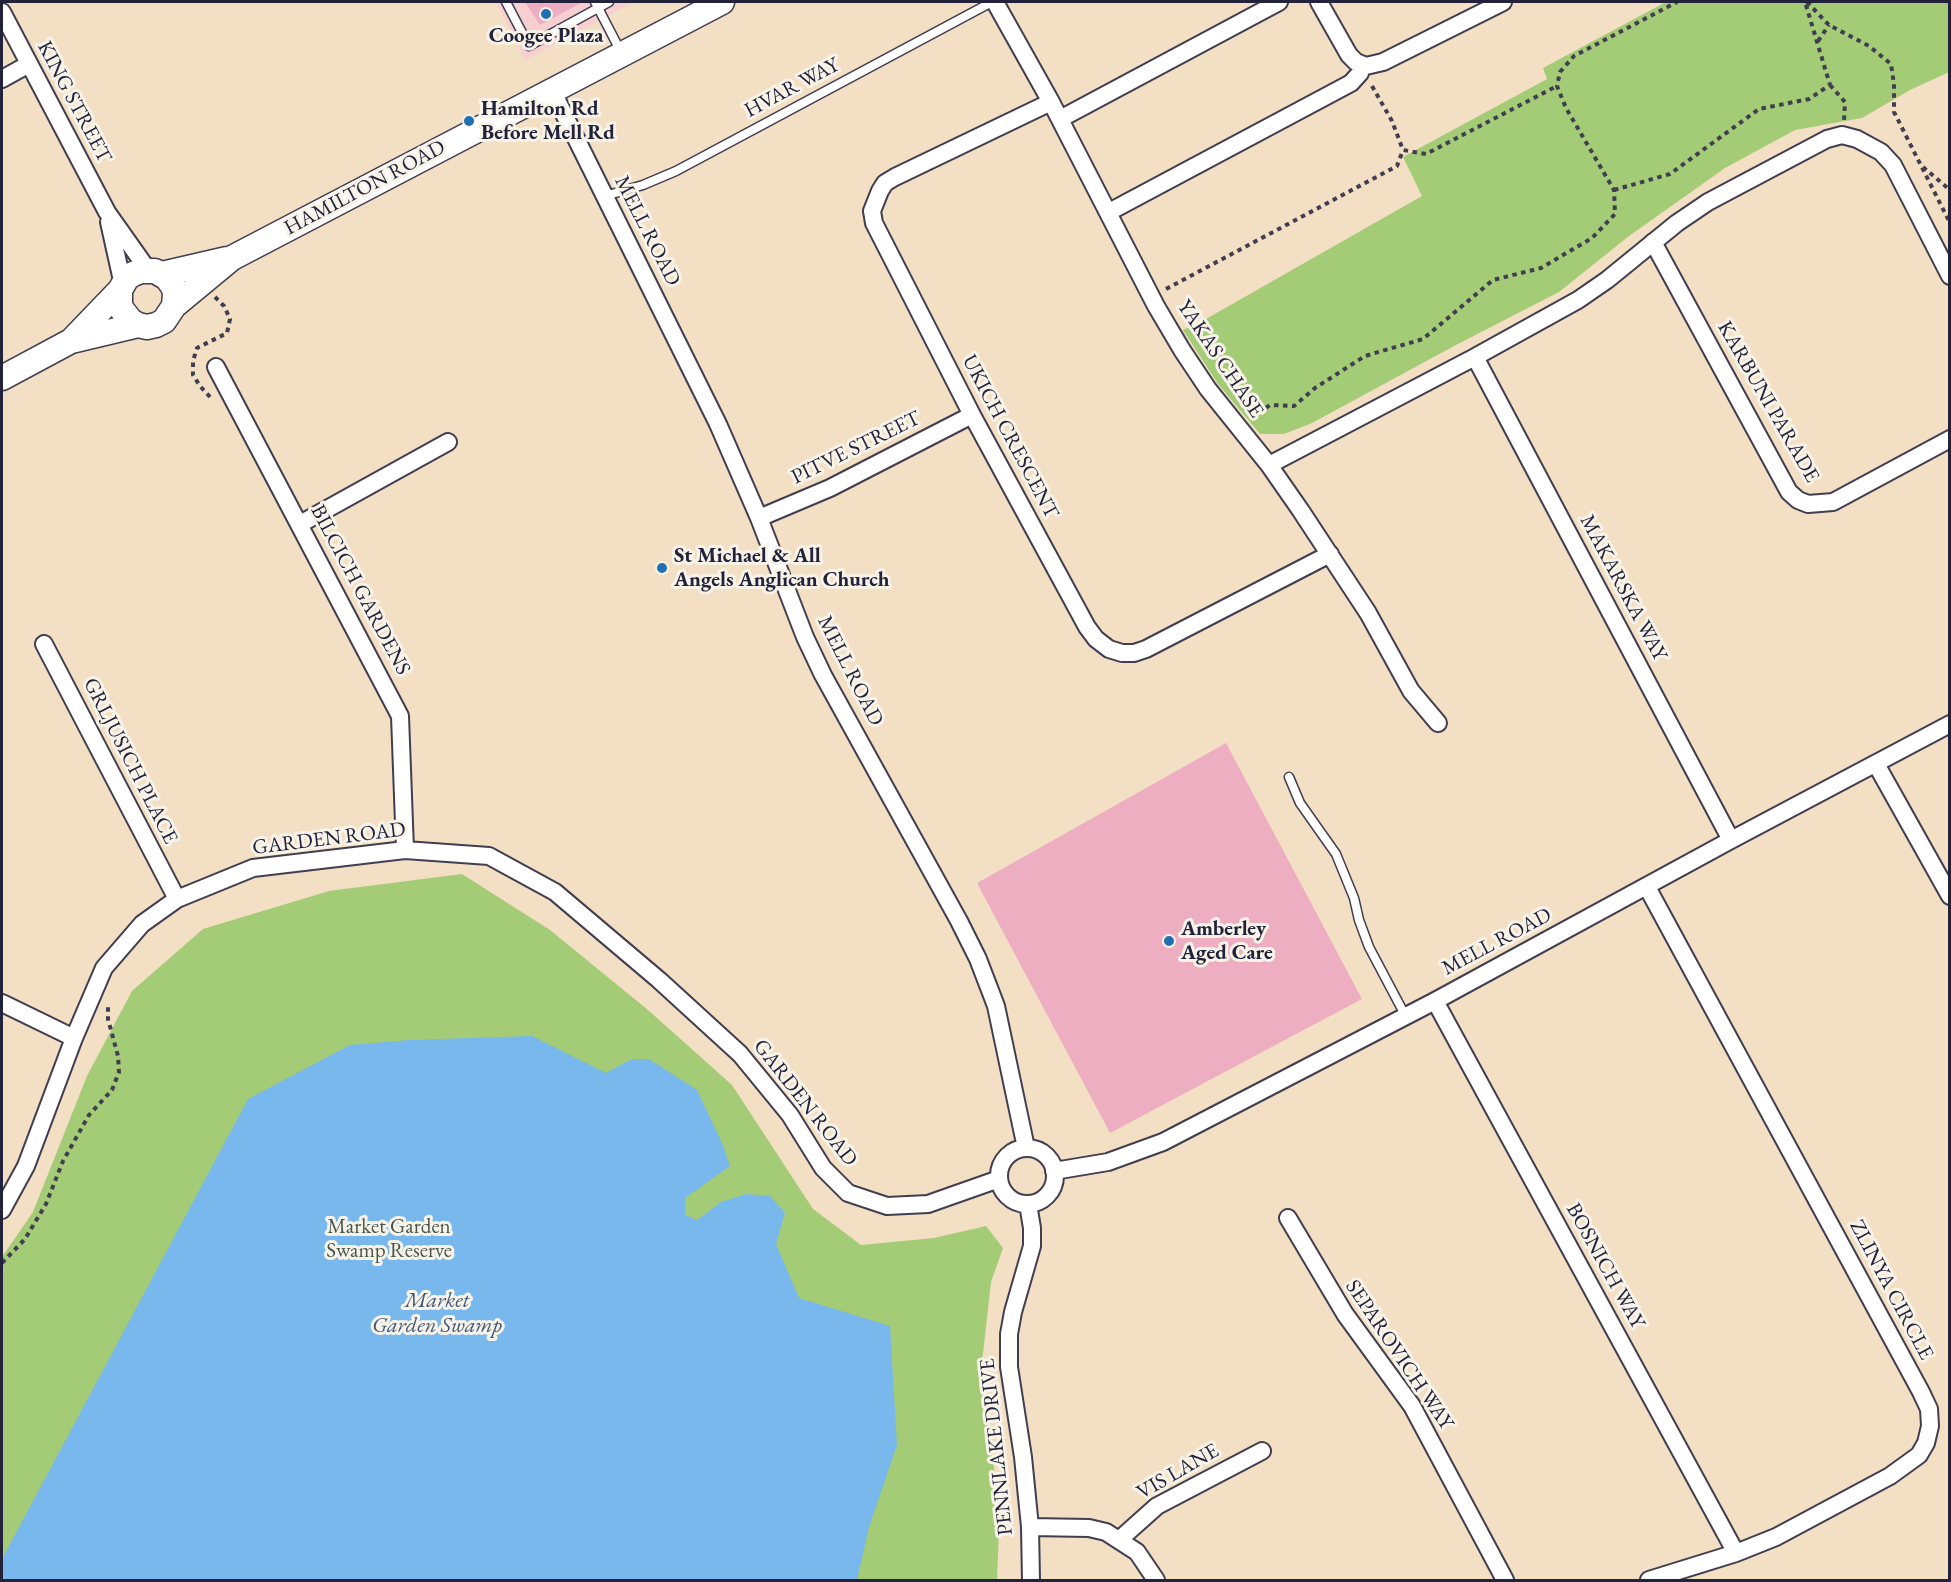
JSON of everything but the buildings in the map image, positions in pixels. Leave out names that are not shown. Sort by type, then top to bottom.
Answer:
[{"type":"main road","name":"HAMILTON ROAD","points":[[174,306],[232,258],[722,2]]},
{"type":"main road","name":"HAMILTON ROAD","points":[[155,272],[232,258]]},
{"type":"main road","points":[[2,378],[71,341],[138,325],[156,325],[170,314],[174,306],[174,288],[155,272],[133,274],[71,341]]},
{"type":"main road","points":[[121,287],[120,307],[130,321],[138,325]]},
{"type":"street","name":"YAKAS CHASE","points":[[994,2],[1060,118],[1151,296],[1182,350],[1237,427],[1269,465],[1368,613],[1411,691],[1438,723]]},
{"type":"street","points":[[1060,118],[1279,2]]},
{"type":"street","points":[[1319,2],[1348,55],[1364,65],[1383,62],[1503,2]]},
{"type":"street","name":"KING STREET","points":[[2,12],[107,212],[155,272]]},
{"type":"street","points":[[2,79],[29,64]]},
{"type":"street","points":[[1109,213],[1351,82],[1364,65]]},
{"type":"street","name":"MELL ROAD","points":[[552,90],[718,424],[759,518],[805,638],[823,675],[978,959],[996,1006],[1026,1148]]},
{"type":"street","name":"UKICH CRESCENT","points":[[1051,102],[885,183],[872,212],[874,223],[972,415],[1087,627],[1096,639],[1109,649],[1122,653],[1134,653],[1146,649],[1330,554]]},
{"type":"street","points":[[1269,465],[1578,300],[1607,280],[1677,223],[1708,202],[1827,139],[1842,135],[1857,139],[1881,152],[1893,165],[1950,276]]},
{"type":"street","name":"KING STREET","points":[[107,212],[121,287]]},
{"type":"street","name":"KARBUNI PARADE","points":[[1653,242],[1789,492],[1798,500],[1808,504],[1833,502],[1950,439]]},
{"type":"street","name":"MAKARSKA WAY","points":[[1475,357],[1731,840]]},
{"type":"street","name":"BILCICH GARDENS","points":[[216,367],[400,716],[405,850]]},
{"type":"street","name":"PITVE STREET","points":[[759,518],[830,488],[972,415]]},
{"type":"street","points":[[300,524],[448,442]]},
{"type":"street","name":"GRLJUSICH PLACE","points":[[44,644],[177,899]]},
{"type":"street","name":"MELL ROAD","points":[[1054,1171],[1108,1162],[1163,1142],[1435,1001],[1950,724]]},
{"type":"street","points":[[1876,764],[1950,896]]},
{"type":"street","name":"GARDEN ROAD","points":[[2,1210],[26,1166],[74,1038],[104,968],[142,924],[177,899],[253,868],[405,850],[489,856],[555,892],[659,980],[740,1054],[790,1115],[823,1168],[848,1193],[887,1206],[928,1204],[999,1179]]},
{"type":"street","name":"ZLINYA CIRCLE","points":[[1647,887],[1921,1392],[1929,1409],[1930,1426],[1926,1443],[1919,1455],[1908,1465],[1776,1537],[1736,1553],[1649,1581]]},
{"type":"street","name":"BOSNICH WAY","points":[[1435,1001],[1736,1553]]},
{"type":"street","points":[[2,1003],[74,1038]]},
{"type":"street","points":[[1026,1148],[1041,1152],[1047,1157],[1054,1171],[1052,1190],[1046,1197],[1028,1204],[1020,1203],[1005,1194],[999,1179],[1003,1161],[1009,1154],[1017,1149],[1026,1148]]},
{"type":"street","name":"PENNLAKE DRIVE","points":[[1028,1204],[1032,1246],[1013,1312],[1009,1334],[1009,1367],[1023,1457],[1030,1527],[1031,1581]]},
{"type":"street","name":"SEPAROVICH WAY","points":[[1288,1218],[1345,1314],[1412,1406],[1505,1581]]},
{"type":"street","name":"VIS LANE","points":[[1120,1539],[1157,1506],[1262,1451]]},
{"type":"street","points":[[1030,1527],[1089,1528],[1106,1532],[1137,1552],[1156,1581]]},
{"type":"lane","points":[[506,2],[529,46],[596,4],[609,2]]},
{"type":"lane","name":"HVAR WAY","points":[[604,196],[676,171],[994,2]]},
{"type":"lane","points":[[596,4],[623,55]]},
{"type":"lane","points":[[1289,777],[1300,803],[1336,854],[1354,898],[1369,946],[1405,1015]]},
{"type":"path","points":[[1237,427],[1270,405],[1294,406],[1315,388],[1365,356],[1423,339],[1493,280],[1541,268],[1592,238],[1615,214],[1614,190],[1566,108],[1557,86],[1560,72],[1574,56],[1677,2]]},
{"type":"path","points":[[1806,2],[1829,25],[1869,46],[1891,64],[1894,112],[1950,223]]},
{"type":"path","points":[[1806,2],[1830,85],[1845,102],[1842,135]]},
{"type":"path","points":[[1814,8],[1816,2]]},
{"type":"path","points":[[1818,42],[1829,25]]},
{"type":"path","points":[[1151,296],[1396,166],[1402,150],[1392,121],[1368,78],[1364,65]]},
{"type":"path","points":[[1614,190],[1670,174],[1759,109],[1809,99],[1830,85]]},
{"type":"path","points":[[1402,150],[1426,154],[1557,86]]},
{"type":"path","points":[[1921,165],[1950,190]]},
{"type":"path","points":[[210,397],[193,375],[193,361],[197,348],[227,333],[230,326],[224,306],[213,294]]},
{"type":"path","points":[[2,1263],[25,1239],[46,1204],[63,1161],[89,1115],[112,1090],[119,1072],[118,1056],[108,1019],[108,999]]},
{"type":"shaded area","name":"Coogee Plaza","points":[[496,2],[634,2],[525,60]]},
{"type":"green space","points":[[1666,2],[1949,2],[1949,72],[1910,90],[1862,118],[1795,130],[1725,168],[1629,236],[1559,292],[1312,423],[1284,434],[1260,434],[1218,384],[1183,330],[1422,196],[1403,157],[1547,79],[1543,68]]},
{"type":"green space","name":"Market Garden Swamp","points":[[462,874],[550,930],[648,1010],[732,1085],[813,1209],[861,1245],[934,1238],[986,1226],[1003,1248],[991,1282],[980,1380],[1000,1504],[997,1580],[2,1580],[2,1257],[33,1212],[87,1076],[132,991],[203,929],[329,891]]},
{"type":"water","name":"Market Garden Swamp","points":[[532,1036],[606,1073],[632,1059],[649,1059],[697,1090],[722,1143],[730,1166],[685,1198],[685,1215],[697,1220],[721,1202],[746,1194],[770,1196],[785,1213],[776,1244],[799,1298],[890,1326],[897,1445],[869,1527],[857,1580],[2,1580],[2,1559],[248,1099],[350,1045],[409,1040]]},
{"type":"place","name":"Coogee Plaza","points":[[546,14]]},
{"type":"place","name":"Hamilton Rd Before Mell Rd","points":[[469,121]]},
{"type":"place","name":"St Michael & All Angels Anglican Church","points":[[662,568]]},
{"type":"place","name":"Amberley Aged Care","points":[[1169,941]]},
{"type":"park label","name":"Market Garden Swamp Reserve","points":[[389,1239]]}]
